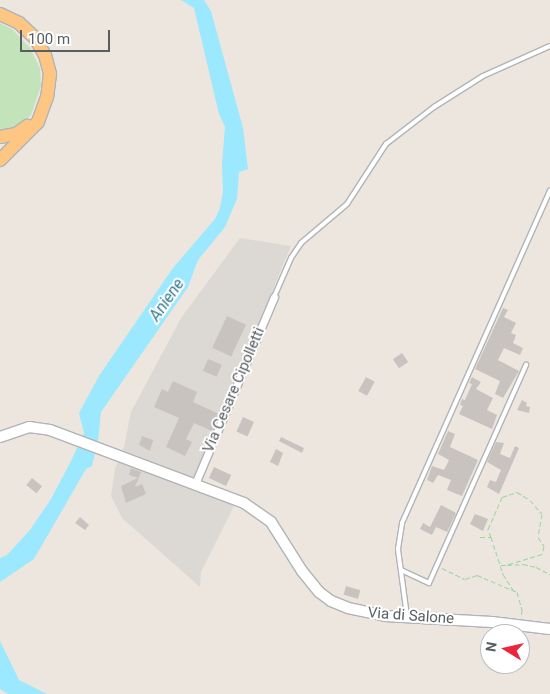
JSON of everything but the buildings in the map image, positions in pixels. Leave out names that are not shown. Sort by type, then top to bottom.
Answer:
[{"type":"highway","points":[[0,14],[25,28],[40,46],[50,74],[48,97],[36,120],[0,160]]},
{"type":"highway","points":[[0,19],[25,36],[40,58],[45,78],[40,109],[36,120],[23,130],[9,136],[0,137]]},
{"type":"street","name":"Via Cesare Cipolletti","points":[[195,484],[274,297]]},
{"type":"street","name":"Via di Salone","points":[[0,437],[29,427],[61,434],[244,503],[266,518],[309,580],[331,601],[359,612],[502,624]]},
{"type":"street","name":"Via di Salone","points":[[530,626],[550,629]]},
{"type":"lane","points":[[274,297],[291,258],[301,243],[347,204],[386,144],[434,107],[483,76],[550,46]]},
{"type":"lane","points":[[407,616],[398,543],[404,518],[550,190]]},
{"type":"lane","points":[[401,570],[430,583],[526,365]]},
{"type":"path","points":[[506,565],[542,554],[544,546],[538,537],[542,514],[530,500],[517,492],[502,498],[488,529],[500,565],[517,592],[522,610],[520,616],[525,624]]},
{"type":"path","points":[[480,538],[491,537]]},
{"type":"path","points":[[500,565],[523,564],[550,574]]},
{"type":"path","points":[[437,565],[465,579],[477,575],[514,590]]},
{"type":"shaded area","points":[[240,238],[291,246],[191,486],[234,506],[201,572],[200,587],[122,518],[111,496],[115,469],[124,447],[131,412],[181,318]]},
{"type":"green space","points":[[0,23],[12,29],[30,48],[40,68],[41,86],[31,115],[18,128],[0,133]]},
{"type":"water","name":"Aniene","points":[[181,0],[204,0],[211,11],[243,128],[248,169],[239,172],[237,199],[225,227],[198,260],[188,287],[101,412],[98,441],[92,466],[86,469],[34,559],[0,582],[0,558],[7,555],[30,530],[51,499],[71,461],[84,433],[79,413],[99,376],[173,268],[215,219],[220,208],[223,192],[222,164],[225,127],[219,114],[194,8]]},
{"type":"water","points":[[0,641],[19,680],[47,694],[8,694],[0,689]]}]
